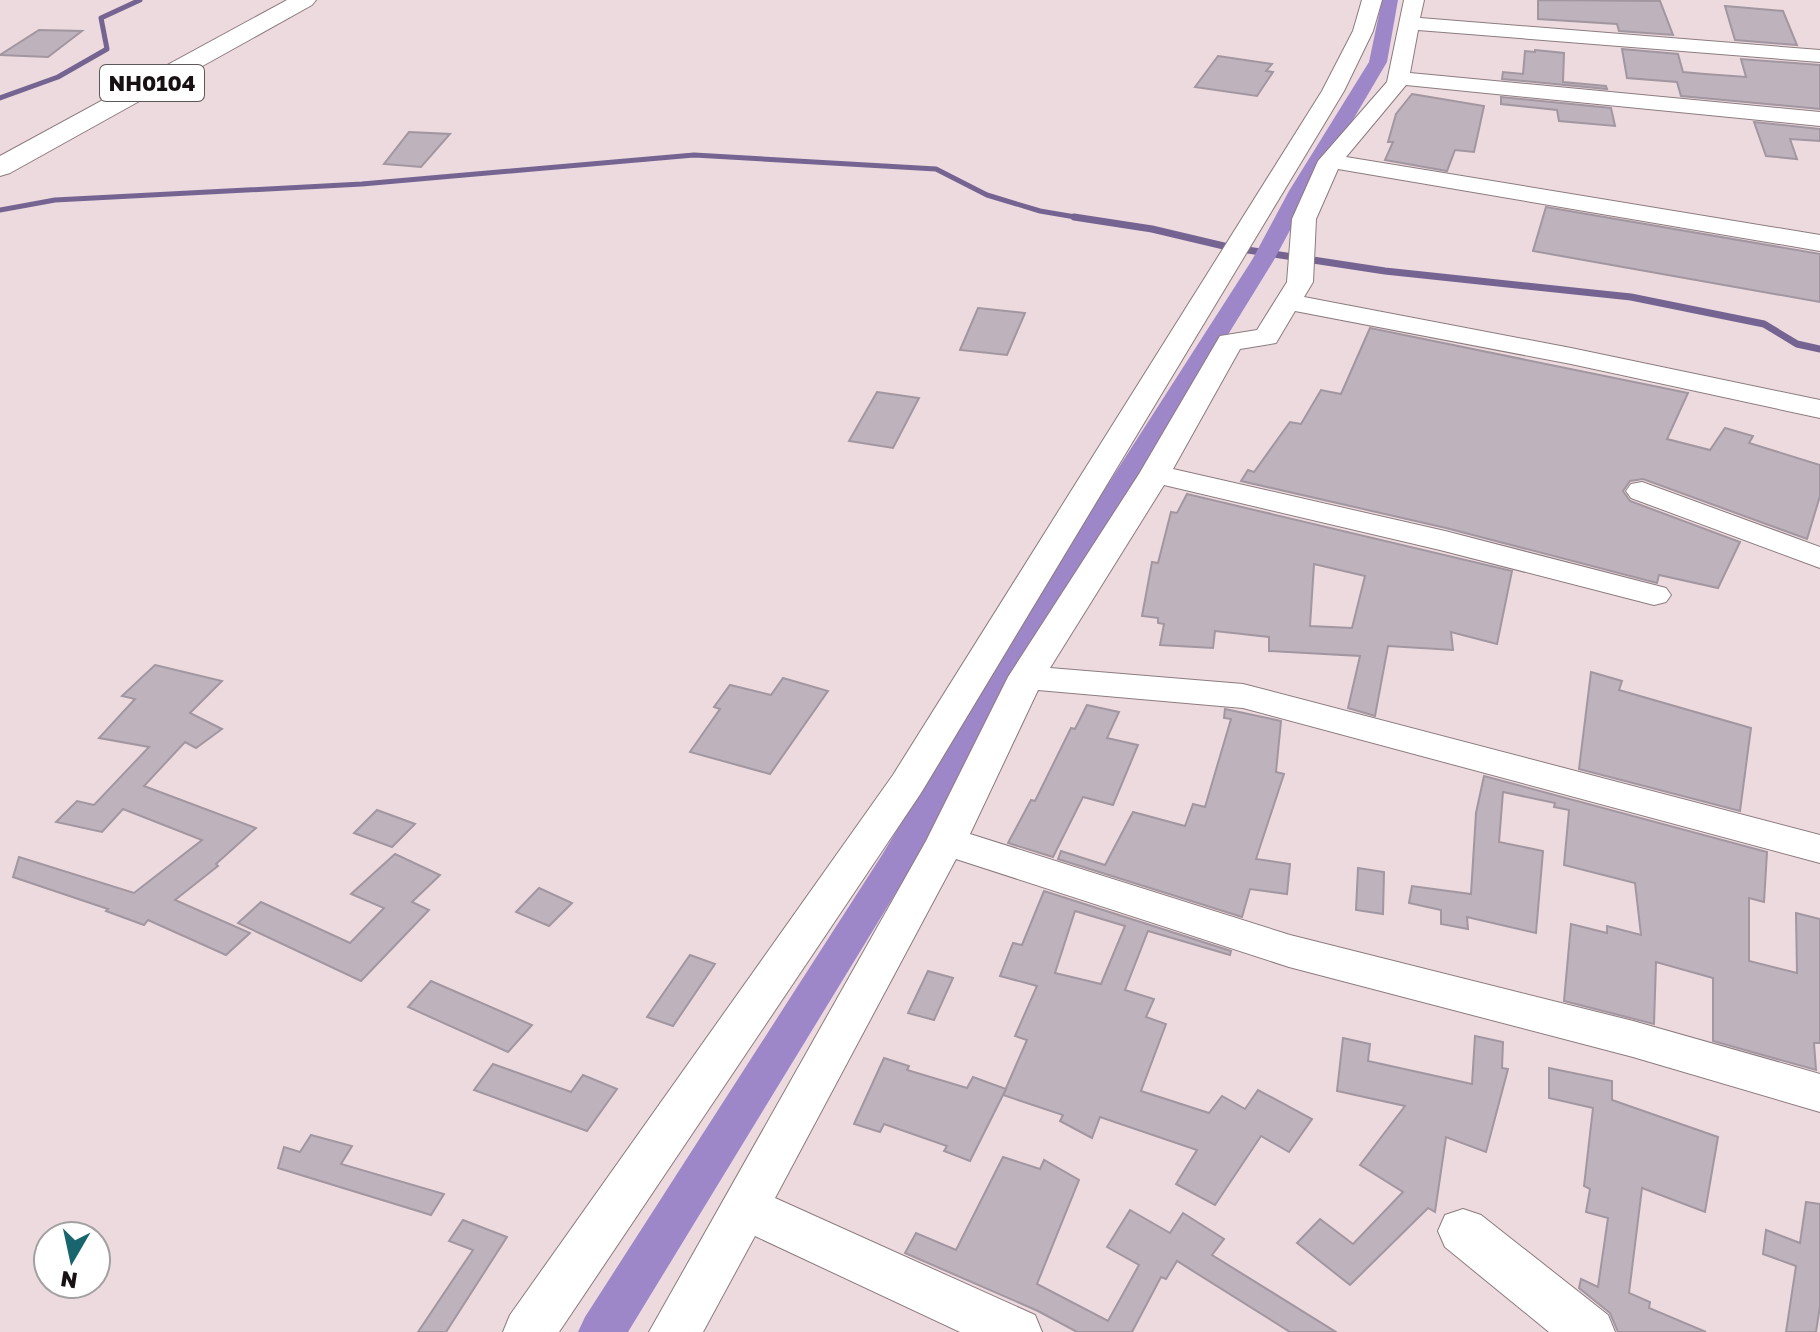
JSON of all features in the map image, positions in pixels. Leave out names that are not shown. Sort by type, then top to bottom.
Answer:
[{"type":"highway","name":"NH0104","points":[[0,146],[275,0]]},
{"type":"highway","name":"NH0104","points":[[0,167],[304,0]]},
{"type":"street","points":[[529,1332],[907,784],[1333,91],[1363,31],[1372,0]]},
{"type":"street","points":[[675,1332],[946,841],[1026,677],[1155,474],[1230,342],[1266,337],[1300,282],[1304,219],[1330,161],[1397,83],[1411,11],[1820,56]]},
{"type":"street","points":[[1398,78],[1820,119]]},
{"type":"street","points":[[1330,161],[1820,243]]},
{"type":"street","points":[[1288,302],[1571,356],[1820,409]]},
{"type":"street","points":[[1155,474],[1445,541],[1654,595]]},
{"type":"street","points":[[1642,491],[1820,558]]},
{"type":"street","points":[[1026,677],[1243,696],[1820,849]]},
{"type":"street","points":[[946,841],[1289,951],[1633,1039],[1820,1093]]},
{"type":"street","points":[[743,1207],[1016,1332]]},
{"type":"street","points":[[1463,1231],[1589,1332]]},
{"type":"building","points":[[1538,0],[1660,1],[1673,35],[1619,31],[1617,24],[1538,19]]},
{"type":"building","points":[[1725,6],[1783,11],[1797,45],[1735,40]]},
{"type":"building","points":[[39,30],[82,31],[48,57],[0,55]]},
{"type":"building","points":[[1622,49],[1678,54],[1683,72],[1705,74],[1746,77],[1741,59],[1820,65],[1820,109],[1681,96],[1677,82],[1627,78]]},
{"type":"building","points":[[1525,51],[1564,53],[1563,82],[1606,86],[1607,89],[1502,79],[1503,72],[1523,74]]},
{"type":"building","points":[[1218,56],[1272,64],[1266,71],[1273,72],[1257,96],[1195,87]]},
{"type":"building","points":[[1412,94],[1484,106],[1474,152],[1455,150],[1447,171],[1385,160],[1393,142],[1388,142],[1396,114]]},
{"type":"building","points":[[1501,97],[1611,108],[1615,126],[1559,121],[1557,110],[1501,104]]},
{"type":"building","points":[[1754,122],[1820,129],[1820,141],[1790,139],[1797,159],[1766,156]]},
{"type":"building","points":[[409,132],[450,134],[421,167],[384,164]]},
{"type":"building","points":[[1546,207],[1820,254],[1820,302],[1533,251]]},
{"type":"building","points":[[978,308],[1025,313],[1007,355],[960,350]]},
{"type":"building","points":[[1370,328],[1688,393],[1667,439],[1710,450],[1725,428],[1753,436],[1749,443],[1820,465],[1820,496],[1807,539],[1643,479],[1630,481],[1623,491],[1630,501],[1740,542],[1718,588],[1659,575],[1657,583],[1446,528],[1241,481],[1248,470],[1254,472],[1290,422],[1301,424],[1321,390],[1341,394]]},
{"type":"building","points":[[877,392],[919,398],[893,448],[849,441]]},
{"type":"building","points":[[1187,494],[1512,571],[1497,644],[1451,632],[1453,650],[1388,646],[1375,716],[1348,708],[1360,656],[1269,651],[1269,637],[1215,631],[1213,648],[1160,645],[1164,624],[1158,623],[1158,618],[1142,616],[1152,562],[1158,563],[1171,512],[1177,513]],"holes":[[[1314,564],[1365,576],[1352,628],[1310,626]]]},
{"type":"building","points":[[155,665],[222,681],[190,713],[222,729],[196,748],[185,742],[144,786],[256,828],[216,864],[218,866],[175,900],[250,933],[226,955],[148,920],[144,925],[106,911],[108,909],[13,877],[19,857],[134,893],[202,840],[123,809],[102,832],[56,822],[77,801],[94,805],[149,747],[99,738],[135,699],[122,696]]},
{"type":"building","points":[[1591,672],[1622,681],[1619,690],[1751,728],[1740,811],[1579,769]]},
{"type":"building","points":[[783,678],[828,691],[770,774],[690,752],[720,709],[714,707],[730,685],[771,695]]},
{"type":"building","points":[[1087,705],[1119,712],[1107,738],[1138,745],[1113,805],[1083,797],[1053,857],[1008,843],[1031,800],[1035,801],[1071,728],[1075,729]]},
{"type":"building","points":[[1225,709],[1281,721],[1276,772],[1284,774],[1256,859],[1290,864],[1287,894],[1250,889],[1242,917],[1058,859],[1061,851],[1105,865],[1133,812],[1185,826],[1193,804],[1205,807],[1231,719],[1224,718]]},
{"type":"building","points":[[1484,776],[1767,852],[1764,902],[1749,898],[1749,961],[1797,973],[1796,913],[1820,919],[1820,1043],[1814,1043],[1816,1070],[1713,1041],[1713,978],[1656,962],[1654,1024],[1564,1001],[1571,924],[1607,933],[1607,926],[1641,935],[1635,883],[1564,865],[1569,810],[1554,807],[1555,803],[1503,792],[1499,842],[1543,851],[1536,933],[1467,917],[1468,929],[1441,924],[1441,910],[1409,903],[1412,886],[1471,894],[1476,813]]},
{"type":"building","points":[[377,810],[415,824],[392,847],[354,833]]},
{"type":"building","points":[[395,854],[440,875],[412,902],[429,910],[361,981],[238,923],[261,902],[350,943],[384,908],[351,894]]},
{"type":"building","points":[[1358,868],[1384,872],[1383,914],[1356,910]]},
{"type":"building","points":[[539,888],[572,903],[549,926],[516,912]]},
{"type":"building","points":[[1044,891],[1231,951],[1230,955],[1148,931],[1125,990],[1154,999],[1146,1017],[1166,1024],[1141,1091],[1209,1113],[1222,1096],[1245,1109],[1258,1090],[1312,1119],[1289,1152],[1261,1136],[1215,1205],[1176,1184],[1197,1150],[1100,1117],[1092,1138],[1060,1121],[1063,1115],[1003,1095],[1027,1040],[1015,1036],[1037,986],[1000,976],[1013,943],[1022,945]],"holes":[[[1075,911],[1125,926],[1101,984],[1055,973]]]},
{"type":"building","points":[[690,955],[715,964],[673,1026],[647,1017]]},
{"type":"building","points":[[928,971],[953,978],[934,1020],[908,1013]]},
{"type":"building","points":[[431,981],[532,1025],[508,1052],[408,1007]]},
{"type":"building","points":[[1475,1036],[1503,1042],[1502,1068],[1508,1069],[1486,1152],[1446,1137],[1435,1212],[1428,1208],[1350,1285],[1297,1243],[1320,1219],[1353,1244],[1403,1192],[1360,1165],[1405,1106],[1337,1091],[1343,1038],[1370,1044],[1368,1061],[1472,1084]]},
{"type":"building","points":[[884,1058],[909,1066],[907,1070],[967,1088],[973,1077],[1006,1089],[970,1161],[944,1151],[947,1146],[884,1124],[880,1132],[854,1124]]},
{"type":"building","points":[[493,1064],[571,1092],[583,1075],[617,1089],[587,1131],[474,1090]]},
{"type":"building","points":[[1549,1068],[1612,1081],[1612,1100],[1718,1137],[1705,1212],[1642,1188],[1629,1293],[1650,1302],[1649,1308],[1706,1332],[1618,1332],[1610,1313],[1579,1288],[1581,1279],[1598,1287],[1608,1218],[1586,1212],[1590,1189],[1584,1186],[1593,1108],[1549,1098]]},
{"type":"building","points":[[311,1135],[352,1146],[341,1164],[444,1194],[431,1215],[278,1168],[284,1147],[300,1152]]},
{"type":"building","points":[[1003,1157],[1040,1169],[1044,1160],[1079,1180],[1037,1284],[1108,1321],[1139,1265],[1107,1247],[1130,1210],[1170,1233],[1183,1213],[1224,1239],[1212,1255],[1336,1332],[1290,1332],[1177,1261],[1166,1279],[1161,1277],[1132,1332],[1077,1332],[1038,1311],[905,1253],[916,1233],[956,1250]]},
{"type":"building","points":[[1806,1202],[1820,1204],[1820,1306],[1816,1332],[1786,1332],[1796,1266],[1763,1254],[1766,1230],[1800,1243]]},
{"type":"building","points":[[463,1220],[507,1237],[446,1332],[418,1332],[473,1250],[449,1241]]},
{"type":"waterway","points":[[0,98],[58,77],[107,49],[101,18],[140,0]]},
{"type":"waterway","points":[[602,1332],[895,864],[1066,573],[1263,260],[1300,191],[1378,62],[1390,0]]},
{"type":"waterway","points":[[0,210],[55,200],[362,184],[694,155],[936,169],[987,195],[1040,211],[1087,219]]},
{"type":"waterway","points":[[1074,217],[1087,219]]},
{"type":"waterway","points":[[1087,219],[1152,229],[1228,247],[1385,271],[1631,297],[1764,324],[1797,344],[1820,349]]}]
